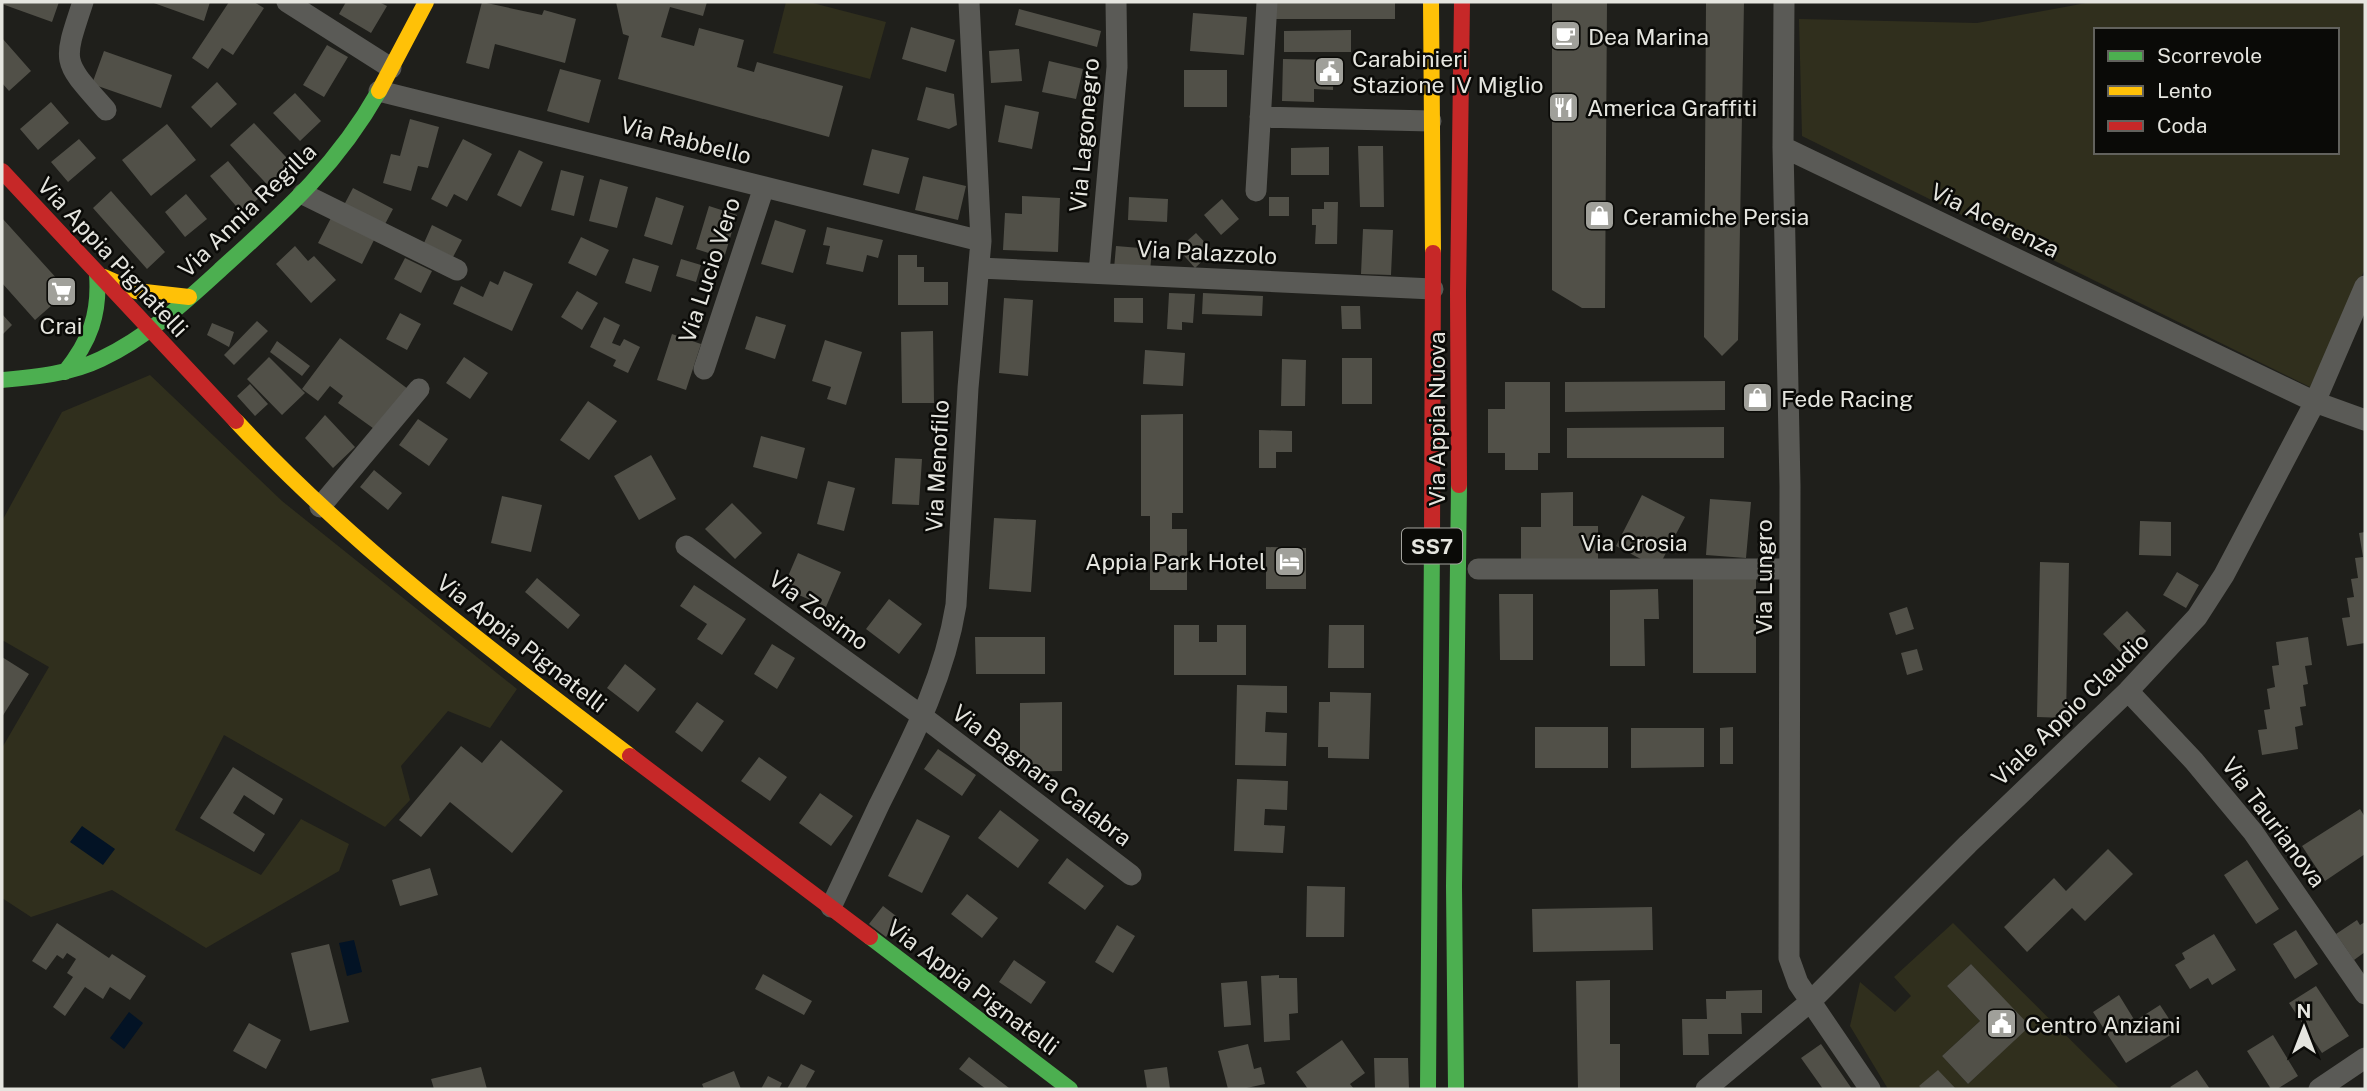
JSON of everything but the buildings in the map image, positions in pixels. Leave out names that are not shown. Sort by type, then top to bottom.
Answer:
[{"type":"main road","name":"Via Annia Regilla","points":[[2,380],[65,372],[101,359],[149,330],[189,297],[303,194],[340,151],[379,91],[426,2]]},
{"type":"main road","name":"Via Appia Nuova","points":[[1428,1089],[1433,289],[1431,2]]},
{"type":"main road","name":"Via Appia Nuova","points":[[1456,1089],[1454,913],[1462,2]]},
{"type":"main road","name":"Via Appia Pignatelli","points":[[2,171],[260,448],[381,560],[473,634],[1069,1089]]},
{"type":"main road","points":[[65,372],[87,344],[94,329],[99,301],[97,274],[136,291],[189,297]]},
{"type":"street","points":[[83,2],[70,42],[69,61],[77,76],[106,110]]},
{"type":"street","points":[[287,2],[391,68]]},
{"type":"street","name":"Via Menofilo","points":[[831,907],[941,671],[956,605],[968,388],[981,241],[969,2]]},
{"type":"street","name":"Via Lagonegro","points":[[1099,273],[1118,40],[1116,2]]},
{"type":"street","points":[[1256,191],[1266,2]]},
{"type":"street","points":[[1783,147],[1784,2]]},
{"type":"street","name":"Via Rabbello","points":[[379,91],[981,241]]},
{"type":"street","points":[[1260,117],[1431,121]]},
{"type":"street","name":"Via Lungro","points":[[1783,147],[1788,360],[1789,958],[1798,983],[1870,1089]]},
{"type":"street","name":"Via Acerenza","points":[[1783,147],[2315,402],[2365,420]]},
{"type":"street","name":"Via Lucio Vero","points":[[704,369],[764,187]]},
{"type":"street","points":[[303,194],[457,270]]},
{"type":"street","name":"Via Palazzolo","points":[[979,268],[1433,289]]},
{"type":"street","name":"Viale Appio Claudio","points":[[1706,1089],[1811,1001],[1968,844],[2129,691],[2181,636],[2215,591],[2315,402],[2365,286]]},
{"type":"street","points":[[320,506],[419,388]]},
{"type":"street","name":"Via Zosimo","points":[[686,546],[922,716]]},
{"type":"street","name":"Via Crosia","points":[[1478,569],[1789,569]]},
{"type":"street","name":"Via Taurianova","points":[[2129,691],[2194,761],[2247,824],[2365,994]]},
{"type":"street","name":"Via Bagnara Calabra","points":[[922,716],[1131,875]]},
{"type":"street","points":[[2319,1089],[2365,1058]]},
{"type":"shaded area","points":[[786,2],[809,2],[886,22],[870,79],[773,53]]},
{"type":"shaded area","points":[[2092,2],[2365,2],[2365,269],[2310,387],[1802,136],[1799,19],[1977,23]]},
{"type":"shaded area","points":[[150,375],[282,501],[517,689],[490,728],[448,711],[401,766],[410,800],[385,827],[224,735],[175,830],[261,875],[301,819],[349,844],[339,871],[206,948],[112,890],[31,917],[2,898],[2,748],[49,667],[2,640],[2,521],[62,412]]},
{"type":"shaded area","points":[[1953,923],[2120,1089],[1888,1089],[1850,1026],[1860,982],[1895,1012],[1911,996],[1894,977]],"holes":[[[1971,964],[2029,1026],[1968,1084],[1942,1056],[1980,1021],[1947,986]]]},
{"type":"water","points":[[82,826],[115,849],[103,865],[70,842]]},
{"type":"water","points":[[354,940],[362,972],[347,976],[339,943]]},
{"type":"water","points":[[129,1012],[143,1023],[124,1049],[110,1038]]},
{"type":"traffic: fast","points":[[2,380],[52,374],[89,364],[134,341],[164,319],[287,208],[327,166],[379,91]]},
{"type":"traffic: fast","points":[[65,372],[81,349],[92,326],[97,302],[97,274]]},
{"type":"traffic: fast","points":[[1456,1089],[1454,886],[1459,485]]},
{"type":"traffic: fast","points":[[1428,1089],[1432,540]]},
{"type":"traffic: fast","points":[[870,937],[1070,1089]]},
{"type":"traffic: slow","points":[[379,91],[426,2]]},
{"type":"traffic: slow","points":[[1431,2],[1433,253]]},
{"type":"traffic: slow","points":[[104,277],[136,291],[189,297]]},
{"type":"traffic: slow","points":[[236,421],[328,512],[376,555],[476,638],[630,756]]},
{"type":"traffic: jam","points":[[1459,485],[1458,293],[1462,2]]},
{"type":"traffic: jam","points":[[2,171],[236,421]]},
{"type":"traffic: jam","points":[[1432,540],[1433,253]]},
{"type":"traffic: jam","points":[[630,756],[870,937]]},
{"type":"place","name":"Dea Marina","points":[[1565,36]]},
{"type":"place","name":"Carabinieri Stazione IV Miglio","points":[[1329,71]]},
{"type":"place","name":"America Graffiti","points":[[1564,107]]},
{"type":"place","name":"Ceramiche Persia","points":[[1600,216]]},
{"type":"place","name":"Crai","points":[[61,291]]},
{"type":"place","name":"Fede Racing","points":[[1758,398]]},
{"type":"place","name":"Appia Park Hotel","points":[[1289,561]]},
{"type":"place","name":"Centro Anziani","points":[[2002,1024]]}]
